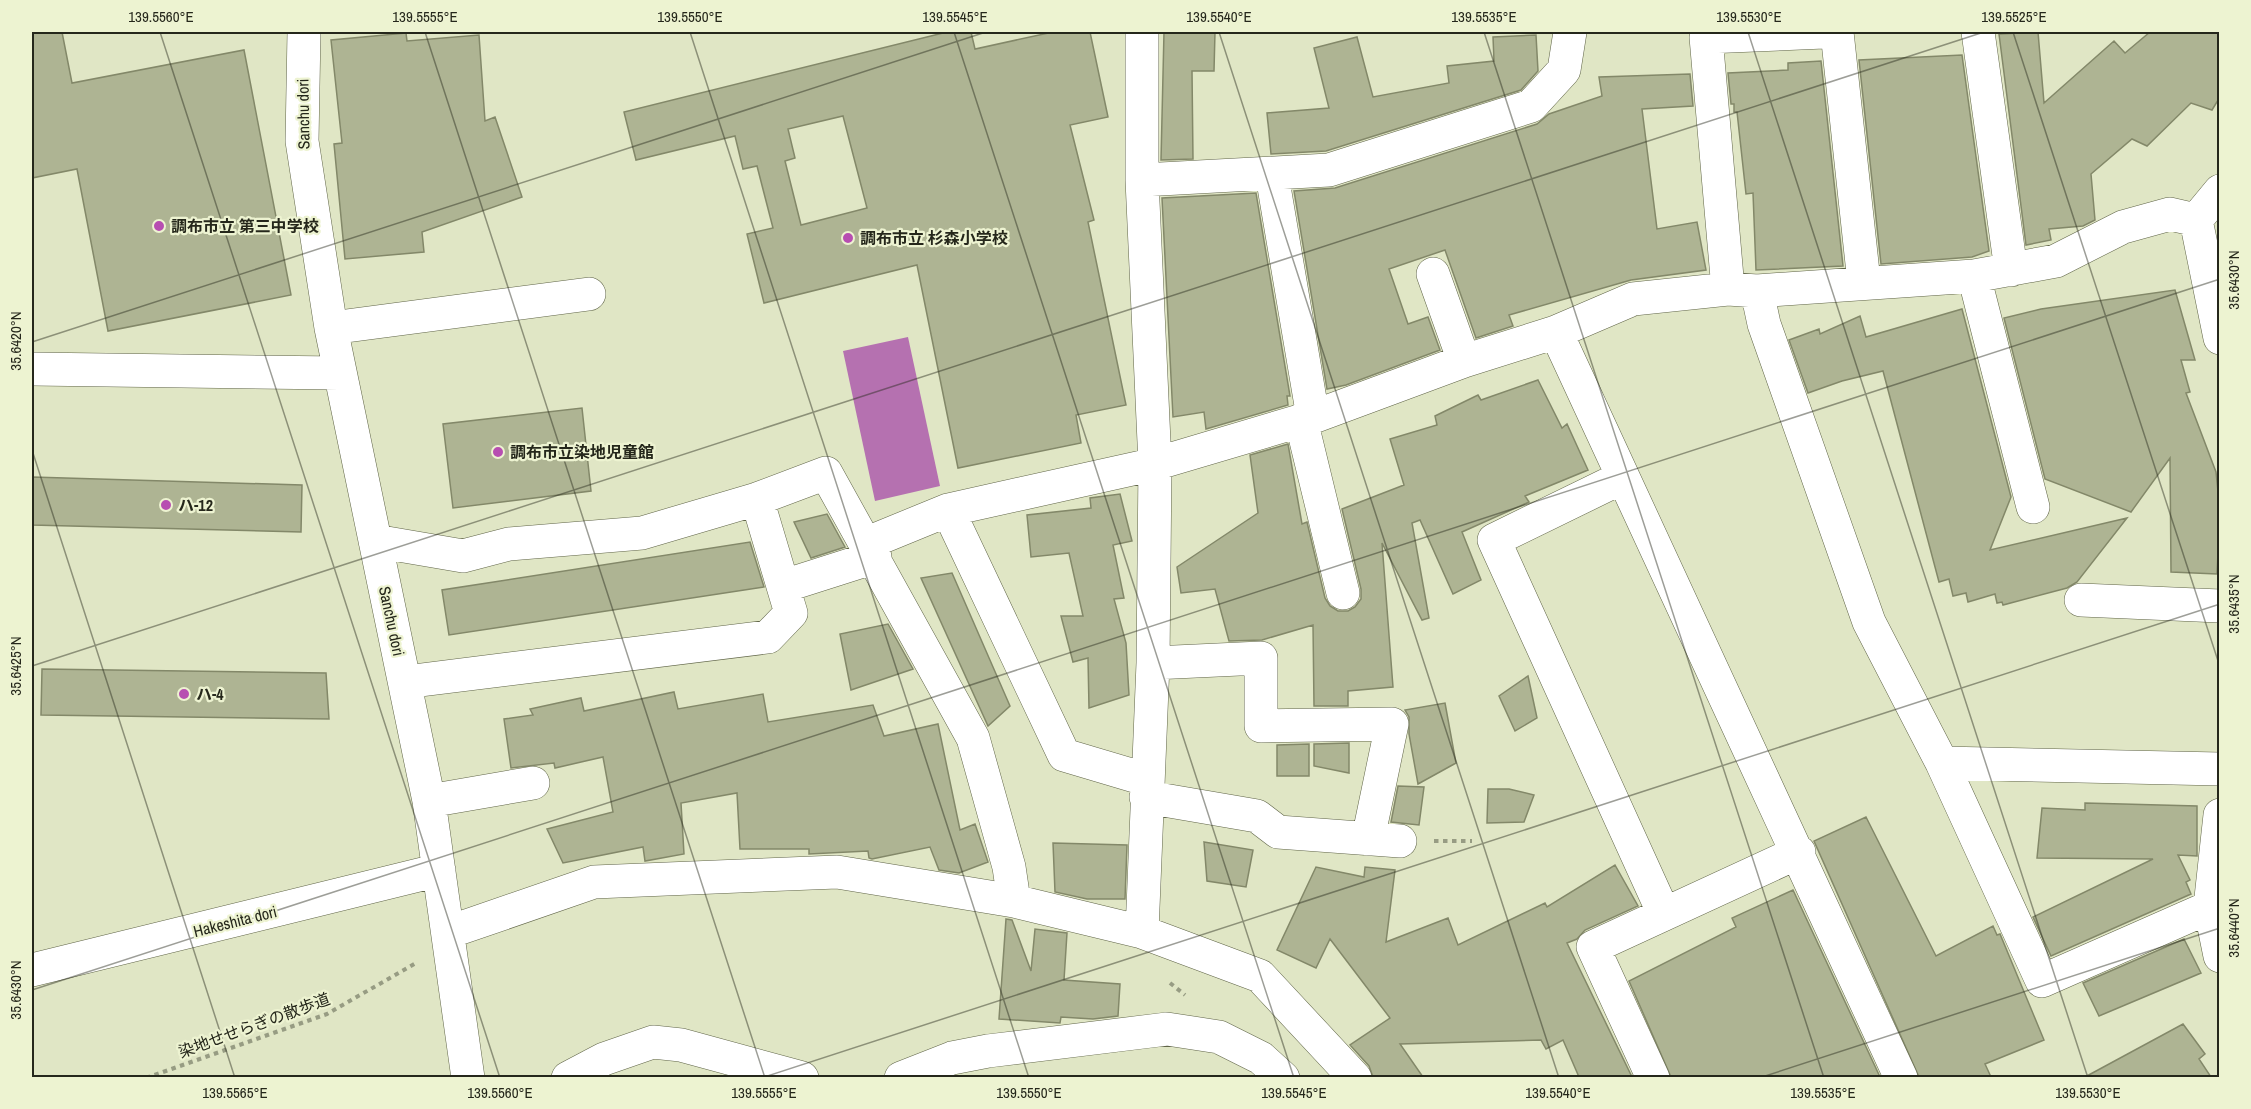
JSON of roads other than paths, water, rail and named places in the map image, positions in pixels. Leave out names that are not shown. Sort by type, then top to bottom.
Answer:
[{"type":"street","name":"Sanchu dori","points":[[304,32],[302,141],[331,328],[429,801],[468,1077]]},
{"type":"street","points":[[1142,32],[1142,180],[1155,464],[1153,663],[1142,932]]},
{"type":"street","points":[[1142,180],[1272,175],[1329,170],[1531,106],[1564,70],[1570,32]]},
{"type":"street","points":[[1824,32],[1706,37],[1743,290],[1764,324],[1869,622],[1941,763],[2042,981],[2210,907]]},
{"type":"street","points":[[1837,32],[1864,282]]},
{"type":"street","points":[[1978,32],[2011,270]]},
{"type":"street","points":[[1272,175],[1307,418],[1343,593]]},
{"type":"street","points":[[2196,220],[2220,191]]},
{"type":"street","points":[[784,586],[870,551],[948,510],[1155,464],[1307,418],[1556,332],[1634,299],[1974,276],[2056,261],[2122,227],[2170,214],[2196,220]]},
{"type":"street","points":[[2196,220],[2220,338]]},
{"type":"street","points":[[1433,274],[1464,362]]},
{"type":"street","points":[[1974,276],[2032,507]]},
{"type":"street","points":[[331,328],[589,294]]},
{"type":"street","points":[[1556,332],[1799,852],[1901,1077]]},
{"type":"street","points":[[32,369],[339,374]]},
{"type":"street","points":[[375,541],[463,556],[509,544],[642,533],[757,499],[826,473],[973,738],[1009,867],[1014,901]]},
{"type":"street","points":[[1623,477],[1494,540],[1664,914]]},
{"type":"street","points":[[405,682],[768,637],[791,613],[757,499]]},
{"type":"street","points":[[948,510],[1064,755],[1147,788],[1257,816],[1278,832],[1400,841]]},
{"type":"street","points":[[2081,600],[2220,606]]},
{"type":"street","points":[[1153,663],[1261,658],[1261,726],[1392,724],[1368,839]]},
{"type":"street","points":[[1941,763],[2220,769]]},
{"type":"street","points":[[429,801],[533,783]]},
{"type":"street","points":[[2220,815],[2210,907],[2220,956]]},
{"type":"street","points":[[1653,1077],[1593,947],[1799,852]]},
{"type":"street","name":"Hakeshita dori","points":[[32,970],[439,870]]},
{"type":"street","points":[[449,932],[594,882],[837,872],[1014,901],[1142,932],[1260,976],[1355,1077]]},
{"type":"street","points":[[901,1077],[952,1058],[989,1064],[1167,1029],[1219,1037],[1261,1058],[1283,1077]]},
{"type":"street","points":[[568,1077],[604,1059],[653,1042],[681,1045],[802,1077]]},
{"type":"place","name":"調布市立 第三中学校","points":[[159,226]]},
{"type":"place","name":"調布市立 杉森小学校","points":[[848,238]]},
{"type":"place","name":"調布市立染地児童館","points":[[498,452]]},
{"type":"place","name":"ハ-12","points":[[166,505]]},
{"type":"place","name":"ハ-4","points":[[184,694]]}]
